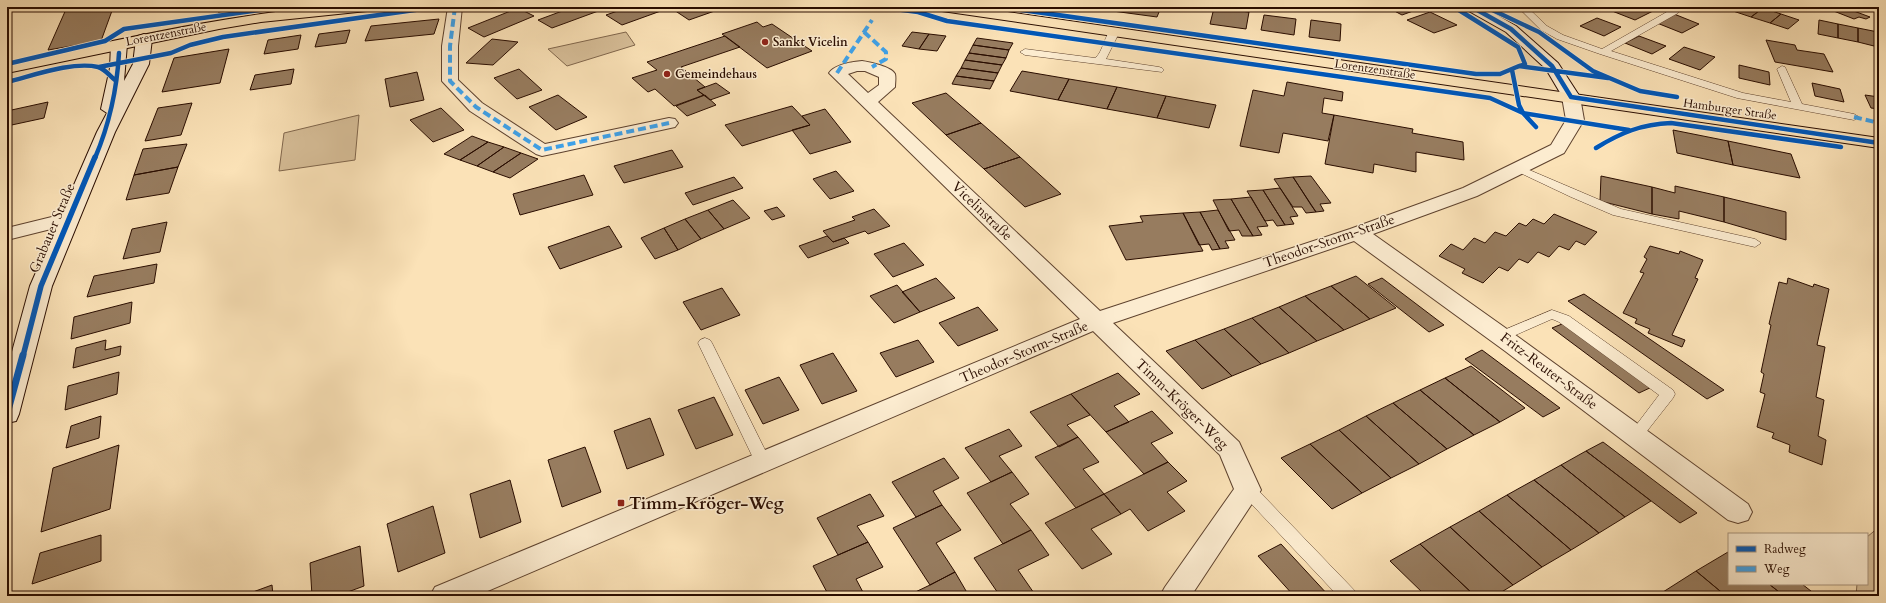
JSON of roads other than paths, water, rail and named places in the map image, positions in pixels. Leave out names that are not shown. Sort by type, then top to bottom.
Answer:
[{"type":"main road","name":"Lorentzenstraße","points":[[7,68],[144,43],[313,18],[351,9],[367,7]]},
{"type":"main road","name":"Lorentzenstraße","points":[[942,7],[1571,97]]},
{"type":"main road","name":"Lorentzenstraße","points":[[7,76],[119,48]]},
{"type":"main road","name":"Hamburger Straße","points":[[1571,97],[1879,143]]},
{"type":"street","points":[[455,7],[450,46],[450,81],[476,107],[542,150],[669,123]]},
{"type":"street","points":[[1472,7],[1511,29],[1552,66],[1571,97]]},
{"type":"street","name":"Grabauer Straße","points":[[7,414],[41,286],[106,132],[141,64],[144,43]]},
{"type":"street","name":"Grabauer Straße","points":[[106,132],[118,68],[119,48]]},
{"type":"street","name":"Theodor-Storm-Straße","points":[[445,596],[1096,321],[1357,233],[1470,192],[1520,169],[1558,149],[1575,120],[1571,97]]},
{"type":"street","name":"Vicelinstraße","points":[[868,101],[1096,321]]},
{"type":"street","points":[[7,234],[68,219]]},
{"type":"street","name":"Fritz-Reuter-Straße","points":[[1357,233],[1502,336],[1738,512]]},
{"type":"street","name":"Timm-Kröger-Weg","points":[[1096,321],[1230,449],[1248,490]]},
{"type":"street","points":[[1175,596],[1248,490]]},
{"type":"lane","points":[[1522,7],[1544,28],[1560,37],[1593,49],[1741,96],[1854,117]]},
{"type":"lane","points":[[1603,52],[1675,11]]},
{"type":"lane","points":[[1593,49],[1639,22]]},
{"type":"lane","points":[[1097,61],[1103,57],[1115,31]]},
{"type":"lane","points":[[1025,52],[1159,70]]},
{"type":"lane","points":[[1782,69],[1798,106]]},
{"type":"lane","points":[[1520,169],[1575,195],[1617,212],[1755,243]]},
{"type":"lane","points":[[1502,336],[1552,314],[1564,319],[1668,394],[1635,436]]},
{"type":"lane","points":[[705,343],[763,462]]},
{"type":"lane","points":[[1248,490],[1349,596]]},
{"type":"place","name":"Sankt Vicelin","points":[[765,42]]},
{"type":"place","name":"Gemeindehaus","points":[[667,74]]},
{"type":"place","name":"Timm-Kröger-Weg","points":[[621,503]]}]
